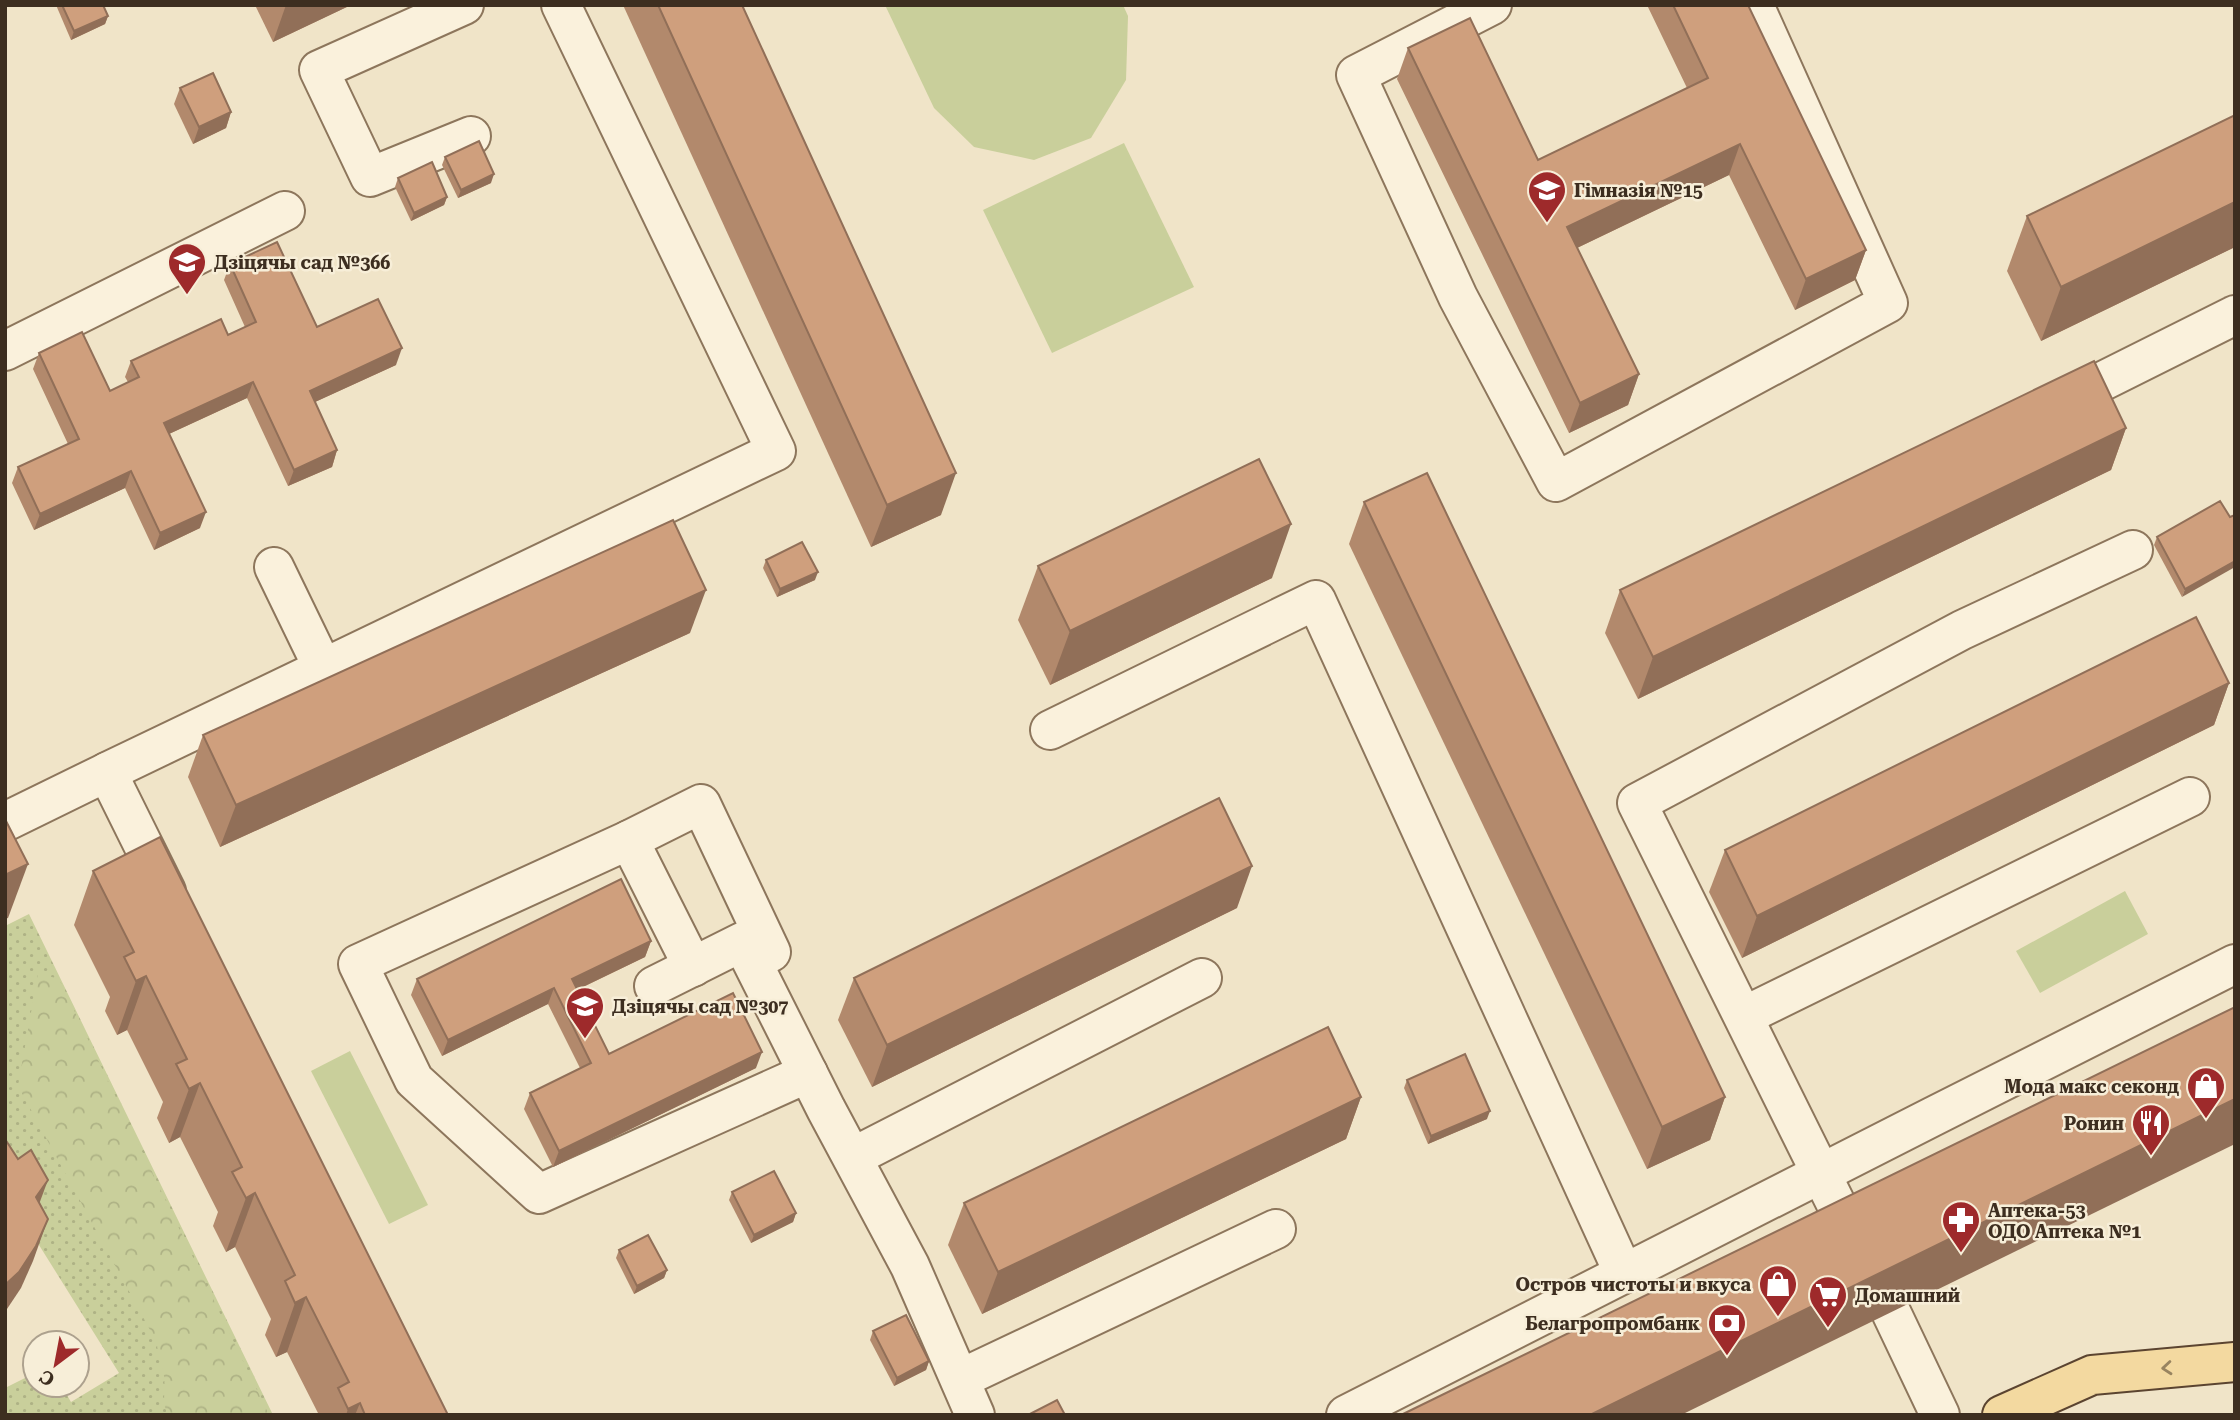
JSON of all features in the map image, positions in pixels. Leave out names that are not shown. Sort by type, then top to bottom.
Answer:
[{"type":"main road","points":[[2002,1415],[2092,1375],[2235,1362]]},
{"type":"lane","points":[[464,5],[319,70],[370,177],[471,136]]},
{"type":"lane","points":[[5,822],[776,451],[561,5]]},
{"type":"lane","points":[[1492,5],[1356,75],[1458,297],[1556,482],[1888,303],[1754,5]]},
{"type":"lane","points":[[5,351],[285,211]]},
{"type":"lane","points":[[2091,387],[2235,315]]},
{"type":"lane","points":[[1853,1238],[1637,803],[1962,630],[2133,550]]},
{"type":"lane","points":[[274,567],[323,668]]},
{"type":"lane","points":[[1050,730],[1316,600],[1624,1275]]},
{"type":"lane","points":[[107,772],[179,918]]},
{"type":"lane","points":[[1744,1016],[2190,797]]},
{"type":"lane","points":[[753,961],[771,952],[701,804],[629,840],[358,964],[414,1080],[539,1194],[808,1073]]},
{"type":"lane","points":[[629,840],[693,967]]},
{"type":"lane","points":[[654,986],[743,943],[910,1266],[975,1415]]},
{"type":"lane","points":[[1346,1415],[2235,964]]},
{"type":"lane","points":[[853,1157],[1202,978]]},
{"type":"lane","points":[[960,1379],[1276,1230]]},
{"type":"lane","points":[[1891,1312],[1940,1415]]},
{"type":"green space","points":[[885,5],[1123,5],[1128,16],[1126,80],[1091,138],[1034,160],[974,147],[934,108]]},
{"type":"green space","points":[[1124,143],[1194,287],[1052,353],[983,210]]},
{"type":"green space","points":[[2125,891],[2148,934],[2040,993],[2016,951]]},
{"type":"green space","points":[[29,914],[273,1415],[5,1415],[5,1388],[21,1380],[21,1399],[69,1399],[71,1402],[76,1399],[91,1399],[91,1390],[119,1373],[9,1197],[5,1198],[5,926]]},
{"type":"green space","points":[[38,973],[59,979],[269,1415],[168,1415],[157,1343],[18,1086]]},
{"type":"green space","points":[[350,1051],[428,1205],[389,1224],[311,1071]]},
{"type":"building","points":[[62,5],[103,5],[108,16],[74,31]]},
{"type":"building","points":[[658,5],[742,5],[956,473],[887,505]]},
{"type":"building","name":"Гімназія №15","points":[[1673,5],[1748,5],[1866,250],[1806,279],[1740,144],[1567,227],[1639,374],[1580,403],[1408,48],[1470,18],[1538,160],[1708,78]]},
{"type":"building","points":[[213,73],[231,112],[199,127],[180,88]]},
{"type":"building","points":[[2235,115],[2235,202],[2061,287],[2027,216]]},
{"type":"building","points":[[479,141],[494,174],[461,190],[445,157]]},
{"type":"building","points":[[432,162],[447,197],[414,213],[398,178]]},
{"type":"building","points":[[277,242],[317,327],[378,299],[402,348],[310,391],[337,450],[294,470],[253,382],[164,423],[206,512],[160,533],[131,471],[40,514],[18,467],[79,439],[39,353],[82,332],[110,391],[139,377],[131,361],[221,319],[228,335],[256,322],[230,264]]},
{"type":"building","points":[[2094,361],[2126,428],[1653,657],[1620,590]]},
{"type":"building","points":[[1259,459],[1291,524],[1070,631],[1038,566]]},
{"type":"building","points":[[1427,473],[1725,1097],[1662,1127],[1364,502]]},
{"type":"building","points":[[2220,501],[2230,517],[2235,515],[2235,561],[2185,589],[2157,537]]},
{"type":"building","points":[[673,520],[706,590],[236,805],[203,735]]},
{"type":"building","points":[[802,542],[818,572],[780,589],[766,560]]},
{"type":"building","points":[[2196,617],[2229,683],[1757,916],[1725,850]]},
{"type":"building","points":[[1219,798],[1252,866],[887,1045],[854,978]]},
{"type":"building","points":[[5,819],[28,864],[5,875]]},
{"type":"building","points":[[160,837],[448,1415],[365,1415],[360,1403],[348,1409],[338,1388],[349,1382],[306,1297],[295,1303],[285,1281],[295,1275],[255,1193],[246,1198],[232,1172],[242,1167],[200,1083],[189,1089],[176,1064],[187,1059],[146,976],[136,981],[124,957],[134,952],[93,871]]},
{"type":"building","points":[[621,879],[651,941],[572,979],[609,1054],[733,993],[762,1052],[559,1151],[530,1093],[591,1063],[554,988],[448,1040],[417,979]]},
{"type":"building","points":[[2235,1007],[2235,1099],[1590,1415],[1401,1415]]},
{"type":"building","points":[[1328,1027],[1361,1097],[998,1272],[964,1203]]},
{"type":"building","points":[[1465,1054],[1490,1111],[1431,1136],[1407,1080]]},
{"type":"building","points":[[5,1139],[18,1159],[31,1150],[48,1180],[36,1197],[48,1219],[36,1246],[19,1272],[5,1285]]},
{"type":"building","points":[[774,1171],[796,1213],[754,1235],[732,1192]]},
{"type":"building","points":[[648,1235],[667,1270],[637,1286],[619,1250]]},
{"type":"building","points":[[906,1315],[929,1361],[897,1378],[873,1331]]},
{"type":"building","points":[[1057,1400],[1065,1415],[1028,1415]]},
{"type":"place","name":"Гімназія №15","points":[[1547,224]]},
{"type":"place","name":"Дзіцячы сад №366","points":[[187,296]]},
{"type":"place","name":"Дзіцячы сад №307","points":[[585,1040]]},
{"type":"place","name":"Мода макс секонд","points":[[2206,1120]]},
{"type":"place","name":"Ронин","points":[[2151,1157]]},
{"type":"place","name":"Аптека-53 ОДО Аптека №1","points":[[1961,1254]]},
{"type":"place","name":"Остров чистоты и вкуса","points":[[1778,1318]]},
{"type":"place","name":"Домашний","points":[[1828,1329]]},
{"type":"place","name":"Белагропромбанк","points":[[1727,1357]]}]
